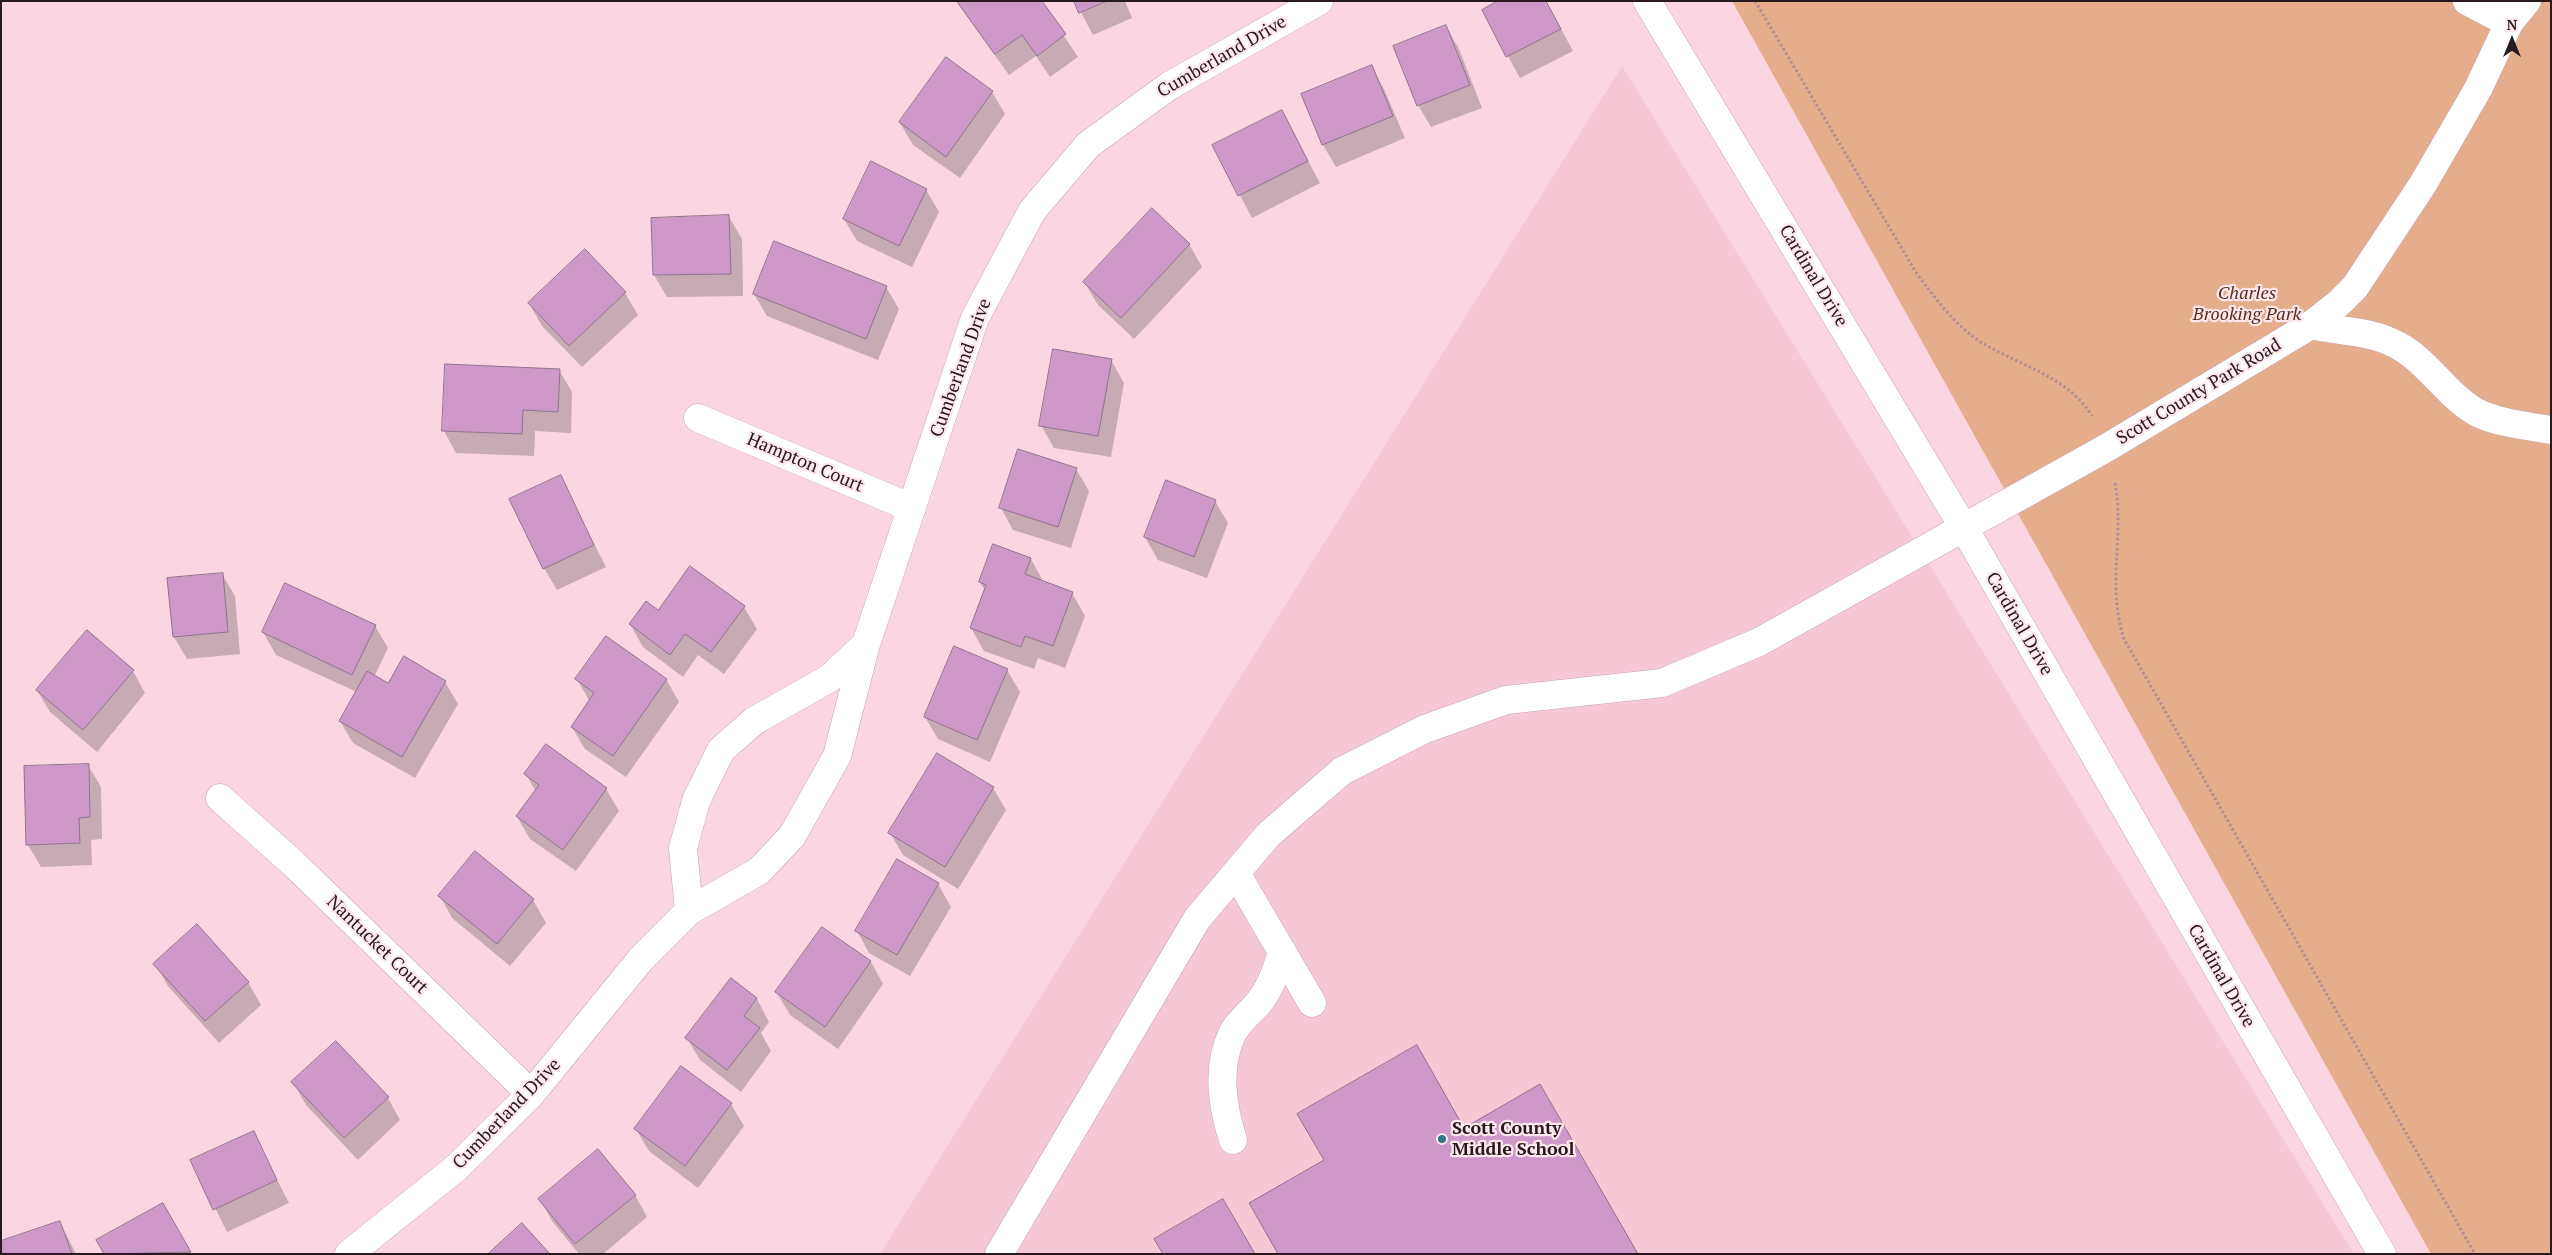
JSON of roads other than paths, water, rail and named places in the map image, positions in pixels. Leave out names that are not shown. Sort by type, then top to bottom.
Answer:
[{"type":"street","name":"Cumberland Drive","points":[[349,1254],[456,1168],[531,1094],[641,959],[689,912],[759,871],[792,836],[837,756],[866,644],[976,318],[1032,211],[1088,145],[1169,86],[1319,1]]},
{"type":"street","name":"Cardinal Drive","points":[[1647,1],[1964,529],[2382,1254]]},
{"type":"street","points":[[2467,1],[2508,12],[2527,1]]},
{"type":"street","name":"Scott County Park Road","points":[[999,1254],[1197,919],[1268,835],[1342,771],[1425,729],[1506,700],[1662,683],[1759,642],[2108,447],[2311,325],[2339,303],[2366,272],[2423,184],[2478,89],[2508,12]]},
{"type":"street","points":[[2311,325],[2369,334],[2397,345],[2416,357],[2476,412],[2519,424],[2551,430]]},
{"type":"street","name":"Hampton Court","points":[[698,418],[912,508]]},
{"type":"street","name":"Cumberland Drive","points":[[689,912],[682,848],[696,801],[721,750],[754,721],[830,678],[866,644]]},
{"type":"street","name":"Nantucket Court","points":[[220,798],[295,865],[531,1094]]},
{"type":"street","points":[[1236,873],[1312,1003]]},
{"type":"street","points":[[1233,1140],[1222,1099],[1223,1067],[1233,1033],[1270,984],[1276,973],[1282,951]]},
{"type":"place","name":"Scott County Middle School","points":[[1442,1139]]},
{"type":"park label","name":"Charles Brooking Park","points":[[2247,304]]}]
